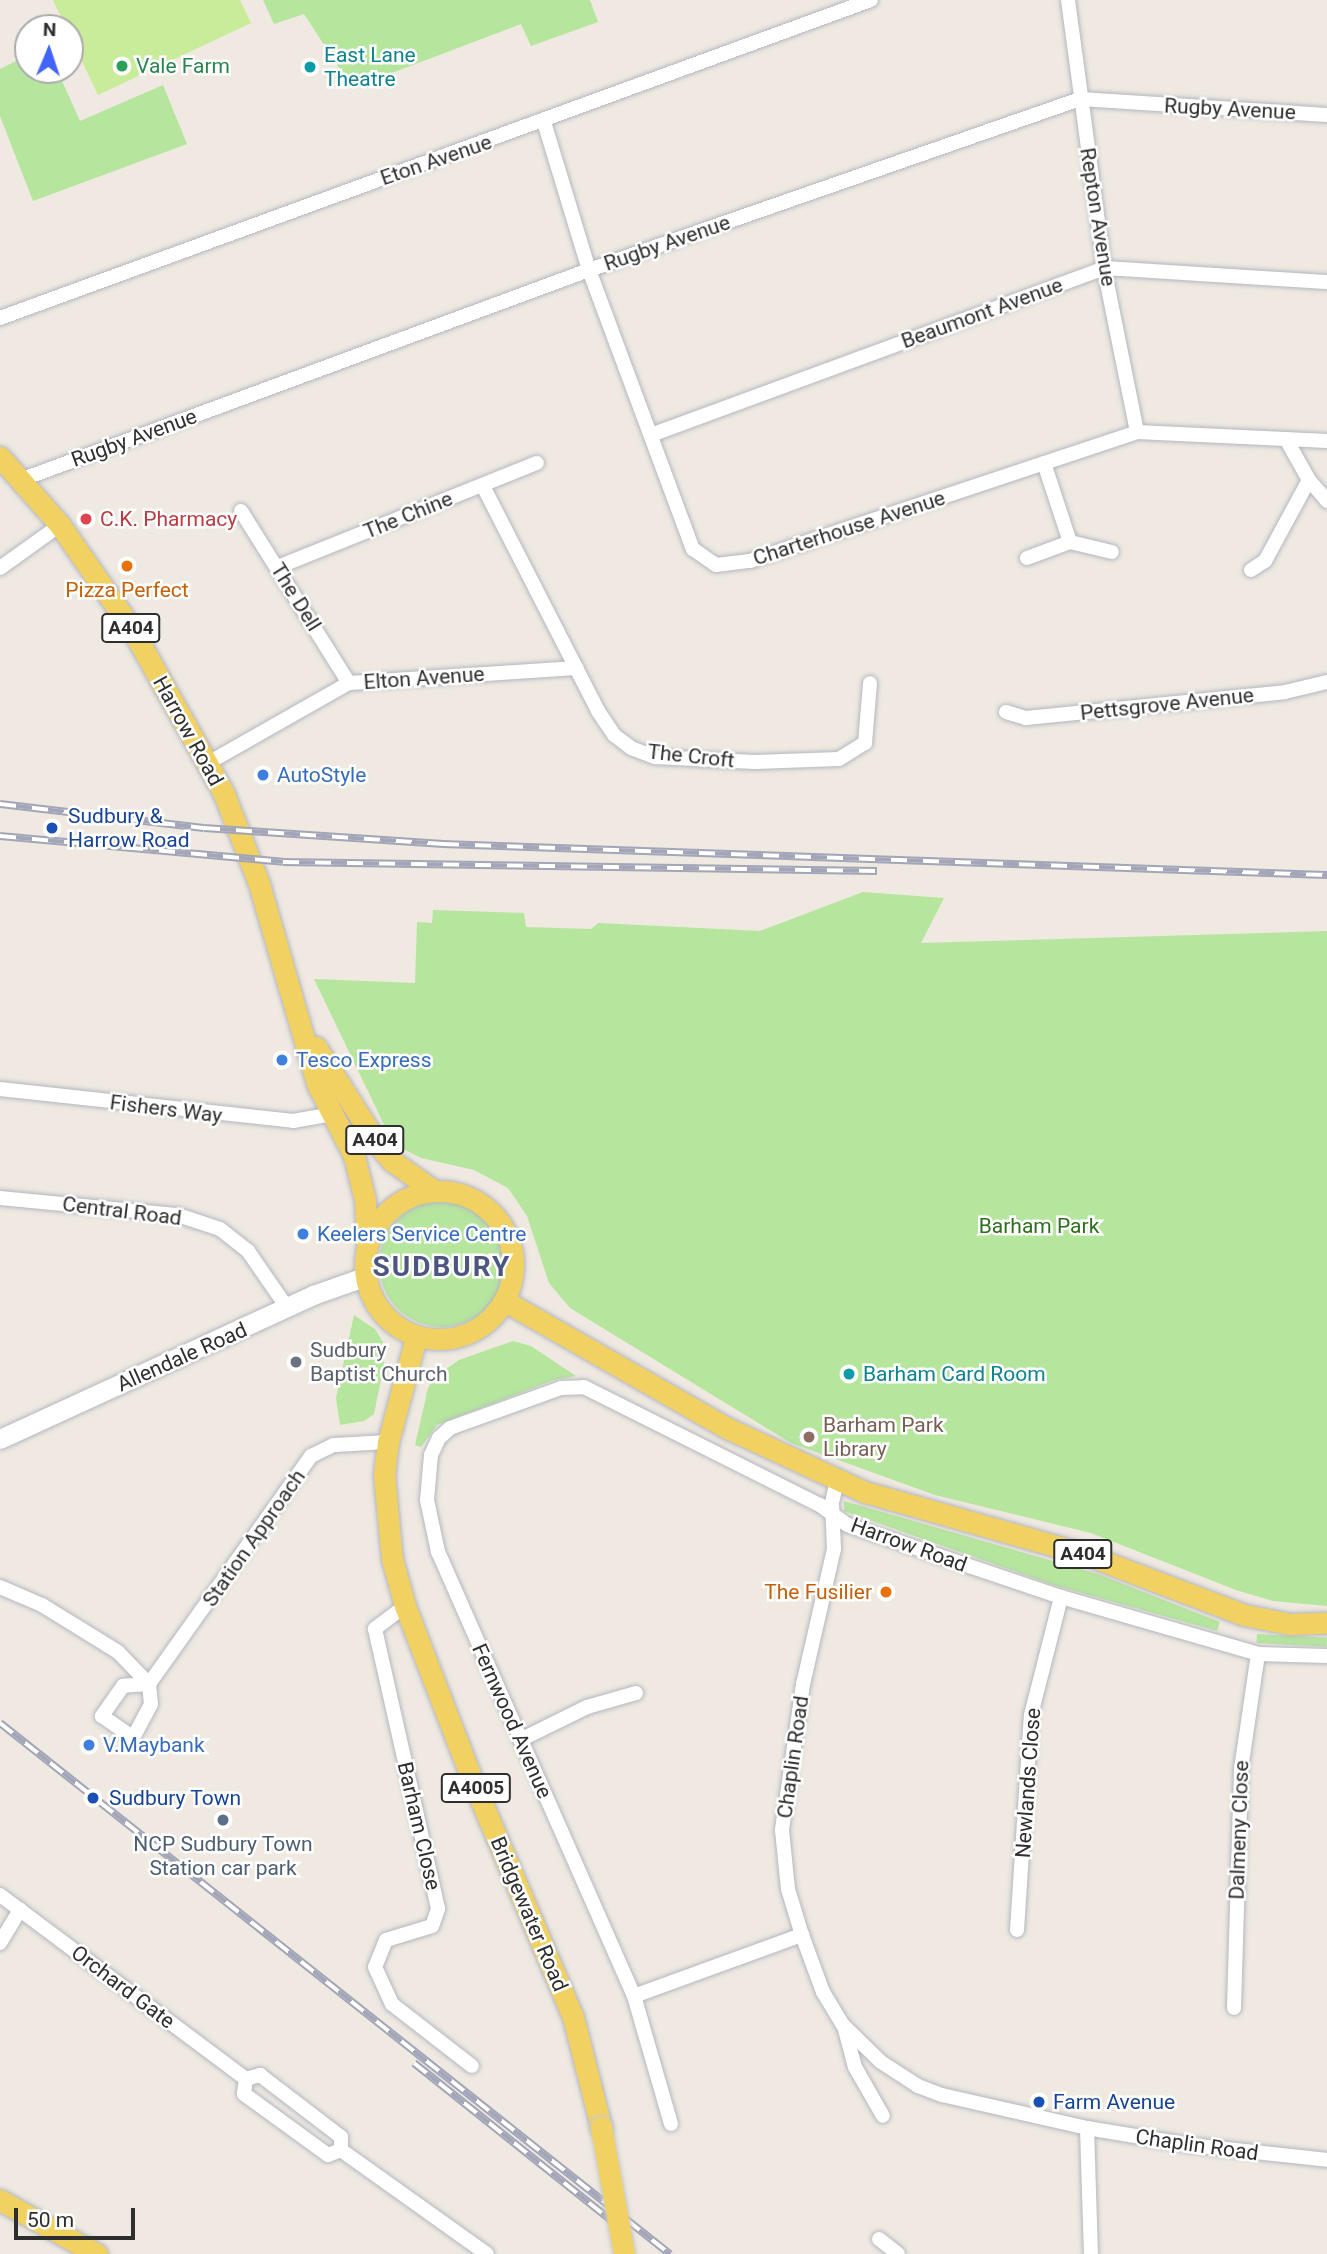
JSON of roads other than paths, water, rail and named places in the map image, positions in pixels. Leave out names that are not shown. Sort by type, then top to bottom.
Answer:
[{"type":"main road","name":"Harrow Road","points":[[0,457],[23,479],[60,525],[133,631],[208,762],[260,884],[317,1084],[354,1156],[365,1200],[367,1243]]},
{"type":"main road","name":"Harrow Road","points":[[293,1001],[331,1076],[355,1105],[376,1142],[393,1161],[433,1190]]},
{"type":"main road","points":[[433,1190],[469,1196],[494,1214],[506,1231],[514,1261],[505,1301],[490,1319],[460,1336],[416,1337],[390,1321],[373,1300],[364,1277],[367,1243],[383,1217],[401,1200],[433,1190]]},
{"type":"main road","name":"Harrow Road","points":[[505,1301],[727,1428],[837,1481],[919,1510],[1084,1554],[1245,1615],[1290,1624],[1327,1623]]},
{"type":"main road","name":"Bridgewater Road","points":[[416,1337],[388,1442],[384,1475],[392,1559],[405,1606],[471,1777],[573,2017],[601,2127],[624,2254]]},
{"type":"main road","points":[[0,2200],[97,2254]]},
{"type":"street","name":"Eton Avenue","points":[[0,318],[544,122],[871,0]]},
{"type":"street","name":"Repton Avenue","points":[[1069,0],[1104,268],[1137,432]]},
{"type":"street","name":"Rugby Avenue","points":[[23,479],[589,270],[1080,99],[1327,114]]},
{"type":"street","name":"Charterhouse Avenue","points":[[544,122],[589,270],[693,550],[716,565],[750,561],[1137,432],[1327,440]]},
{"type":"street","name":"Beaumont Avenue","points":[[651,435],[1104,268],[1327,282]]},
{"type":"street","points":[[1286,439],[1309,480],[1327,501]]},
{"type":"street","name":"The Chine","points":[[278,567],[537,463]]},
{"type":"street","points":[[1044,463],[1070,542]]},
{"type":"street","points":[[1251,570],[1265,561],[1309,480]]},
{"type":"street","name":"The Croft","points":[[483,486],[614,734],[631,748],[655,757],[755,762],[839,760],[865,743],[870,684]]},
{"type":"street","name":"The Dell","points":[[241,511],[349,683]]},
{"type":"street","points":[[0,568],[60,525]]},
{"type":"street","points":[[1027,558],[1070,542],[1112,552]]},
{"type":"street","name":"Elton Avenue","points":[[208,762],[349,683],[577,668]]},
{"type":"street","name":"Pettsgrove Avenue","points":[[1006,712],[1026,718],[1284,692],[1327,682]]},
{"type":"street","name":"Fishers Way","points":[[0,1089],[266,1119],[310,1120],[332,1114]]},
{"type":"street","name":"Central Road","points":[[0,1198],[178,1215],[220,1229],[248,1251],[288,1309]]},
{"type":"street","name":"Allendale Road","points":[[2,1437],[364,1277]]},
{"type":"street","name":"Harrow Road","points":[[439,1438],[450,1428],[498,1408],[561,1388],[584,1387],[861,1530],[1061,1597],[1258,1654],[1327,1656]]},
{"type":"street","name":"Fernwood Avenue","points":[[439,1438],[431,1455],[427,1500],[439,1552],[634,1996],[671,2124]]},
{"type":"street","name":"Station Approach","points":[[0,1587],[42,1605],[118,1652],[149,1684],[312,1456],[334,1445],[388,1442]]},
{"type":"street","name":"Chaplin Road","points":[[837,1481],[832,1515],[834,1549],[803,1684],[782,1830],[789,1889],[802,1935],[823,1992],[843,2025],[881,2062],[918,2086],[1087,2128],[1190,2146],[1327,2160]]},
{"type":"street","name":"Newlands Close","points":[[1017,1930],[1031,1715],[1061,1597]]},
{"type":"street","name":"Barham Close","points":[[405,1606],[376,1629],[438,1909],[432,1926],[386,1940],[375,1967],[392,2004],[472,2066]]},
{"type":"street","name":"Dalmeny Close","points":[[1234,2008],[1241,1769],[1258,1654]]},
{"type":"street","points":[[520,1740],[587,1707],[636,1693]]},
{"type":"street","name":"Orchard Gate","points":[[0,1895],[246,2079]]},
{"type":"street","points":[[0,1943],[20,1910]]},
{"type":"street","points":[[634,1996],[802,1935]]},
{"type":"street","name":"Chaplin Road","points":[[843,2025],[855,2067],[883,2116]]},
{"type":"street","name":"Orchard Gate","points":[[246,2079],[260,2075],[341,2137],[341,2150]]},
{"type":"street","name":"Orchard Gate","points":[[246,2079],[244,2094],[328,2155],[341,2150]]},
{"type":"street","points":[[1087,2128],[1091,2254]]},
{"type":"street","name":"Orchard Gate","points":[[341,2150],[487,2254]]},
{"type":"street","points":[[879,2239],[898,2254]]},
{"type":"railway","points":[[0,804],[204,828],[443,844],[1327,875]]},
{"type":"railway","points":[[0,836],[283,862],[877,871]]},
{"type":"railway","points":[[0,1723],[670,2254]]},
{"type":"railway","points":[[414,2063],[611,2220]]},
{"type":"place","name":"Vale Farm","points":[[122,66]]},
{"type":"place","name":"East Lane Theatre","points":[[310,67]]},
{"type":"place","name":"C.K. Pharmacy","points":[[86,519]]},
{"type":"place","name":"Pizza Perfect","points":[[127,566]]},
{"type":"place","name":"AutoStyle","points":[[263,775]]},
{"type":"place","name":"Sudbury & Harrow Road","points":[[52,828]]},
{"type":"place","name":"Tesco Express","points":[[282,1060]]},
{"type":"place","name":"Keelers Service Centre","points":[[303,1234]]},
{"type":"place","name":"Sudbury Baptist Church","points":[[296,1362]]},
{"type":"place","name":"Barham Card Room","points":[[849,1374]]},
{"type":"place","name":"Barham Park Library","points":[[809,1437]]},
{"type":"place","name":"The Fusilier","points":[[886,1592]]},
{"type":"place","name":"V.Maybank","points":[[89,1745]]},
{"type":"place","name":"Sudbury Town","points":[[93,1798]]},
{"type":"place","name":"NCP Sudbury Town Station car park","points":[[223,1820]]},
{"type":"place","name":"Farm Avenue","points":[[1039,2102]]},
{"type":"district","name":"SUDBURY","points":[[442,1267]]},
{"type":"park label","name":"Barham Park","points":[[1039,1226]]}]
